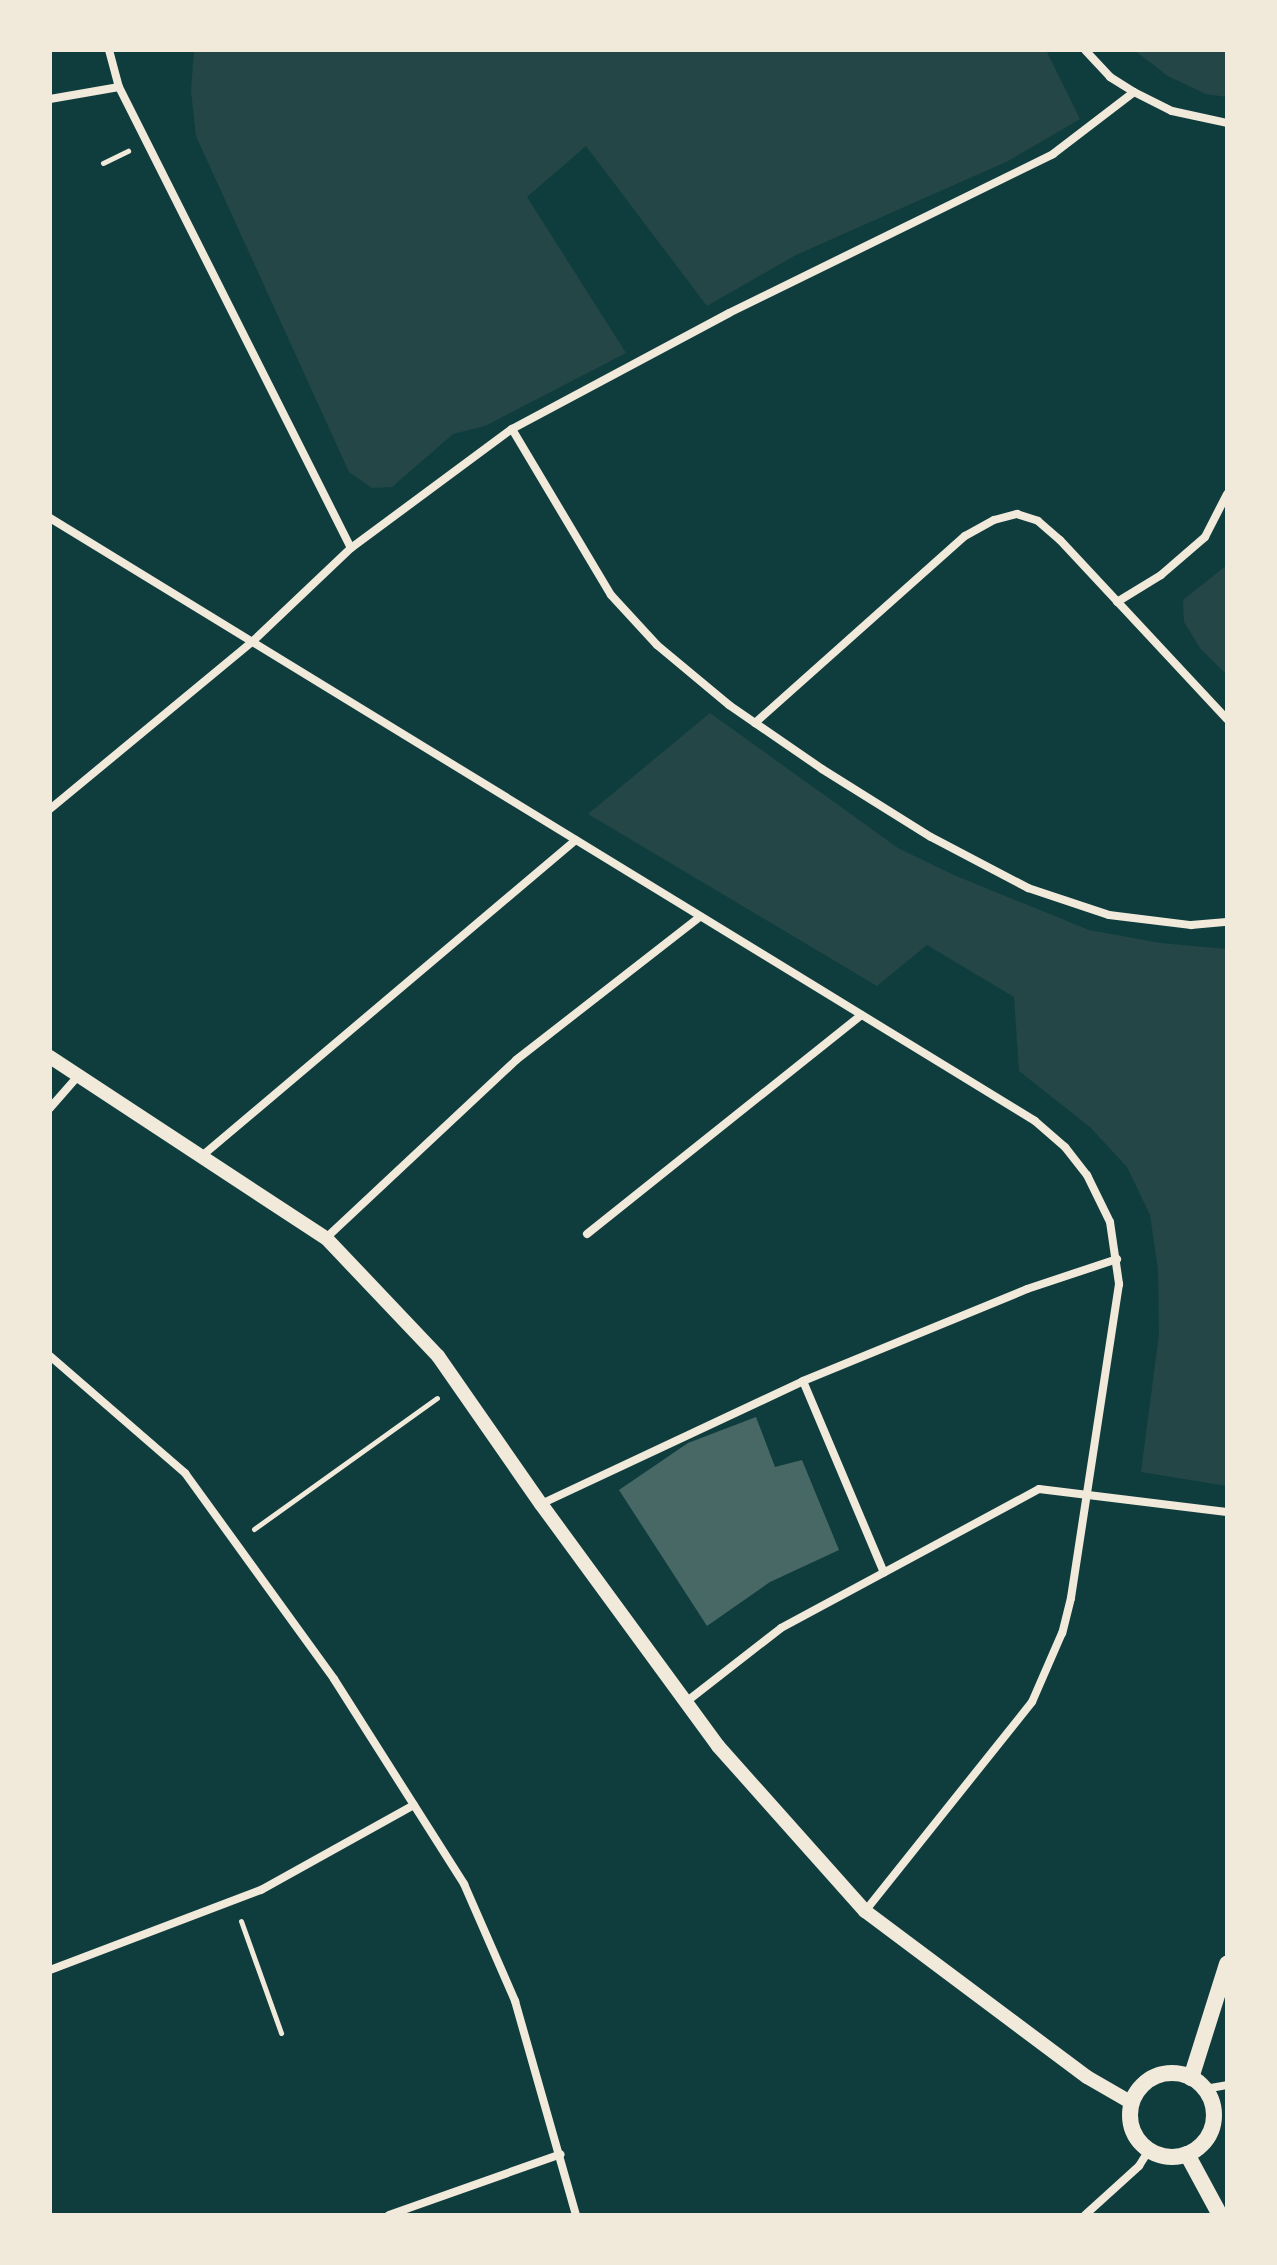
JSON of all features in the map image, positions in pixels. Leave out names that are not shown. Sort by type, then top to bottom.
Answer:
[{"type":"main road","points":[[1191,2078],[1227,1964]]},
{"type":"main road","points":[[1162,2074],[1191,2078],[1205,2089],[1214,2113],[1212,2126],[1199,2148],[1187,2154],[1161,2156],[1149,2150],[1133,2131],[1132,2103],[1149,2080],[1162,2074]]},
{"type":"main road","points":[[1187,2154],[1220,2215]]},
{"type":"street","points":[[109,50],[119,87],[351,548]]},
{"type":"street","points":[[1085,50],[1110,77],[1134,92],[1172,111],[1227,123]]},
{"type":"street","points":[[50,99],[119,87]]},
{"type":"street","points":[[50,809],[252,642],[351,548],[512,429],[729,313],[1053,154],[1134,92]]},
{"type":"street","points":[[512,429],[611,595],[657,645],[755,723],[931,837],[1028,888],[1109,915],[1191,925],[1227,922]]},
{"type":"street","points":[[1117,602],[1161,575],[1205,537],[1227,494]]},
{"type":"street","points":[[755,723],[965,536],[994,520],[1017,514],[1038,521],[1227,719]]},
{"type":"street","points":[[50,518],[1035,1121],[1080,1165],[1100,1198],[1117,1259],[1118,1294],[1069,1610],[1041,1687],[972,1781],[865,1911]]},
{"type":"street","points":[[203,1155],[576,840]]},
{"type":"street","points":[[326,1238],[516,1060],[700,917]]},
{"type":"street","points":[[587,1234],[861,1015]]},
{"type":"street","points":[[50,1057],[326,1238],[438,1356],[541,1504],[718,1746],[865,1911],[1087,2077],[1132,2103]]},
{"type":"street","points":[[50,1108],[79,1075]]},
{"type":"street","points":[[541,1504],[803,1381],[1027,1289],[1117,1259]]},
{"type":"street","points":[[50,1356],[185,1473],[334,1679],[464,1884],[515,2001],[576,2215]]},
{"type":"street","points":[[803,1381],[884,1573]]},
{"type":"street","points":[[686,1702],[781,1628],[1039,1489],[1088,1492],[1227,1512]]},
{"type":"street","points":[[50,1970],[234,1902],[280,1881],[414,1805]]},
{"type":"street","points":[[1205,2089],[1227,2085]]},
{"type":"street","points":[[1085,2215],[1139,2166],[1149,2150]]},
{"type":"street","points":[[389,2215],[561,2154]]},
{"type":"path","points":[[237,1541],[458,1383]]},
{"type":"path","points":[[234,1902],[281,2033]]},
{"type":"shaded area","points":[[194,50],[1046,50],[1080,119],[1008,161],[796,255],[707,306],[586,146],[527,197],[626,353],[485,426],[453,434],[392,487],[372,488],[349,472],[196,136],[191,91]]},
{"type":"shaded area","points":[[1134,50],[1227,50],[1227,97],[1206,94],[1168,76]]},
{"type":"shaded area","points":[[1227,565],[1227,675],[1200,648],[1184,622],[1183,600]]},
{"type":"shaded area","points":[[710,713],[898,848],[956,876],[1089,930],[1160,943],[1227,949],[1227,1486],[1141,1472],[1159,1334],[1158,1269],[1150,1215],[1127,1167],[1090,1127],[1019,1071],[1014,997],[927,945],[877,986],[588,814]]},
{"type":"building","points":[[756,1417],[775,1467],[802,1460],[839,1550],[770,1582],[707,1626],[619,1490],[688,1443]]}]
